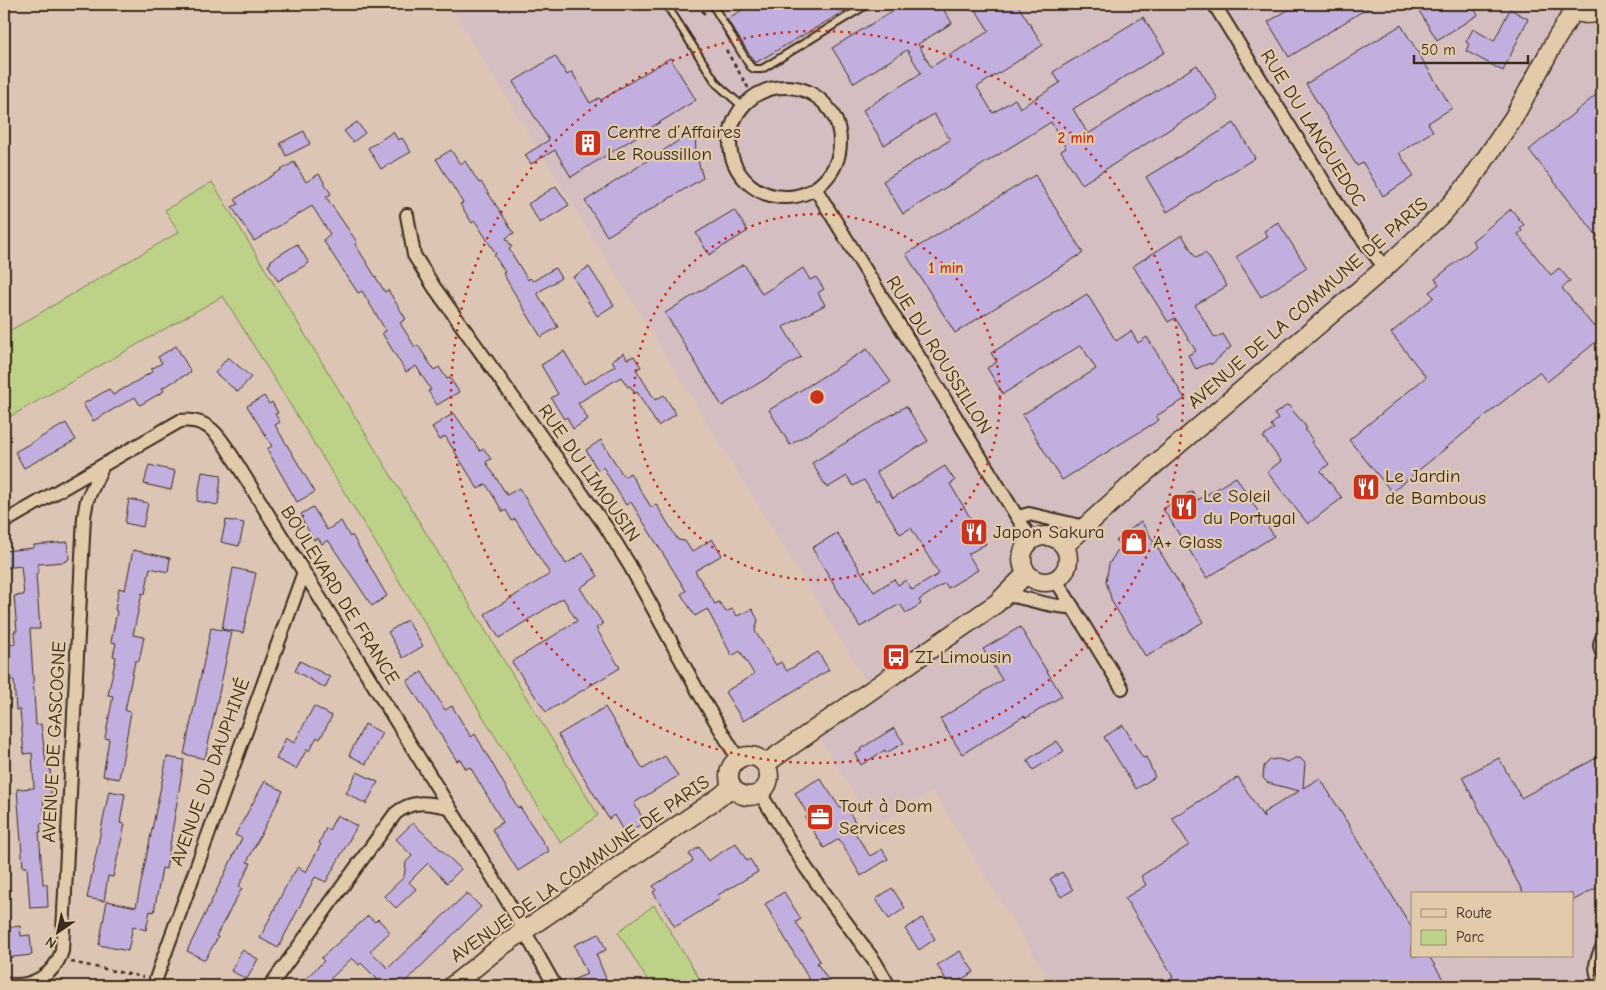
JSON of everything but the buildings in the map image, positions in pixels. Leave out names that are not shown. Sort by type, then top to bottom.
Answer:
[{"type":"street","name":"RUE DU LANGUEDOC","points":[[1214,4],[1345,216],[1385,268]]},
{"type":"street","points":[[1571,7],[1582,14],[1592,14],[1602,9]]},
{"type":"street","name":"AVENUE DE LA COMMUNE DE PARIS","points":[[1064,546],[1418,239],[1469,183],[1514,117],[1571,7]]},
{"type":"street","points":[[786,86],[803,89],[820,99],[833,114],[840,134],[839,154],[829,176],[815,188],[791,197],[770,196],[752,187],[737,170],[729,146],[732,123],[742,106],[753,96],[770,88],[786,86]]},
{"type":"street","name":"RUE DU ROUSSILLON","points":[[815,188],[1032,541]]},
{"type":"street","name":"RUE DU LIMOUSIN","points":[[407,215],[414,256],[434,287],[606,527],[630,566],[695,686],[738,758]]},
{"type":"street","name":"BOULEVARD DE FRANCE","points":[[4,522],[180,421],[197,421],[207,425],[224,442],[525,931],[554,986]]},
{"type":"street","name":"AVENUE DE GASCOGNE","points":[[59,959],[64,941],[84,517],[87,500],[103,465]]},
{"type":"street","points":[[1018,517],[1029,514],[1085,527]]},
{"type":"street","points":[[1040,537],[1049,537],[1064,546],[1068,555],[1068,565],[1063,574],[1056,580],[1040,582],[1027,573],[1023,556],[1032,541],[1040,537]]},
{"type":"street","name":"AVENUE DU DAUPHINÉ","points":[[157,983],[304,572]]},
{"type":"street","points":[[765,764],[936,647],[1004,596],[1027,573]]},
{"type":"street","points":[[1056,580],[1122,688]]},
{"type":"street","points":[[1004,596],[1040,601],[1061,608],[1073,607]]},
{"type":"street","points":[[756,757],[765,764],[769,776],[765,788],[760,793],[754,796],[741,795],[732,786],[729,771],[738,758],[756,757]]},
{"type":"street","name":"AVENUE DE LA COMMUNE DE PARIS","points":[[452,986],[499,948],[721,796],[732,786]]},
{"type":"street","points":[[760,793],[806,868],[875,962],[889,986]]},
{"type":"street","points":[[270,986],[395,814],[411,804],[424,802],[448,807]]},
{"type":"street","points":[[4,984],[18,986],[38,980],[59,959]]},
{"type":"lane","points":[[666,4],[717,84],[742,106]]},
{"type":"lane","points":[[716,4],[715,9],[750,66],[762,69],[868,4]]},
{"type":"lane","points":[[1602,634],[1597,644],[1597,651],[1602,659]]},
{"type":"lane","points":[[1598,986],[1592,972],[1594,956],[1602,942]]},
{"type":"path","points":[[59,959],[157,983]]},
{"type":"shaded area","points":[[449,4],[1567,4],[1602,33],[1602,986],[1053,986],[933,791],[874,827],[816,732],[873,692]]},
{"type":"green space","points":[[212,182],[598,815],[561,843],[223,296],[4,420],[4,334],[179,232],[165,210]]},
{"type":"green space","points":[[654,905],[704,986],[651,986],[618,932]]},
{"type":"place","name":"Centre d’Affaires Le Roussillon","points":[[588,143]]},
{"type":"place","name":"Le Jardin de Bambous","points":[[1366,487]]},
{"type":"place","name":"Le Soleil du Portugal","points":[[1184,507]]},
{"type":"place","name":"Japon Sakura","points":[[974,532]]},
{"type":"place","name":"A+ Glass","points":[[1134,542]]},
{"type":"place","name":"ZI Limousin","points":[[896,657]]},
{"type":"place","name":"Tout à Dom Services","points":[[820,817]]}]
